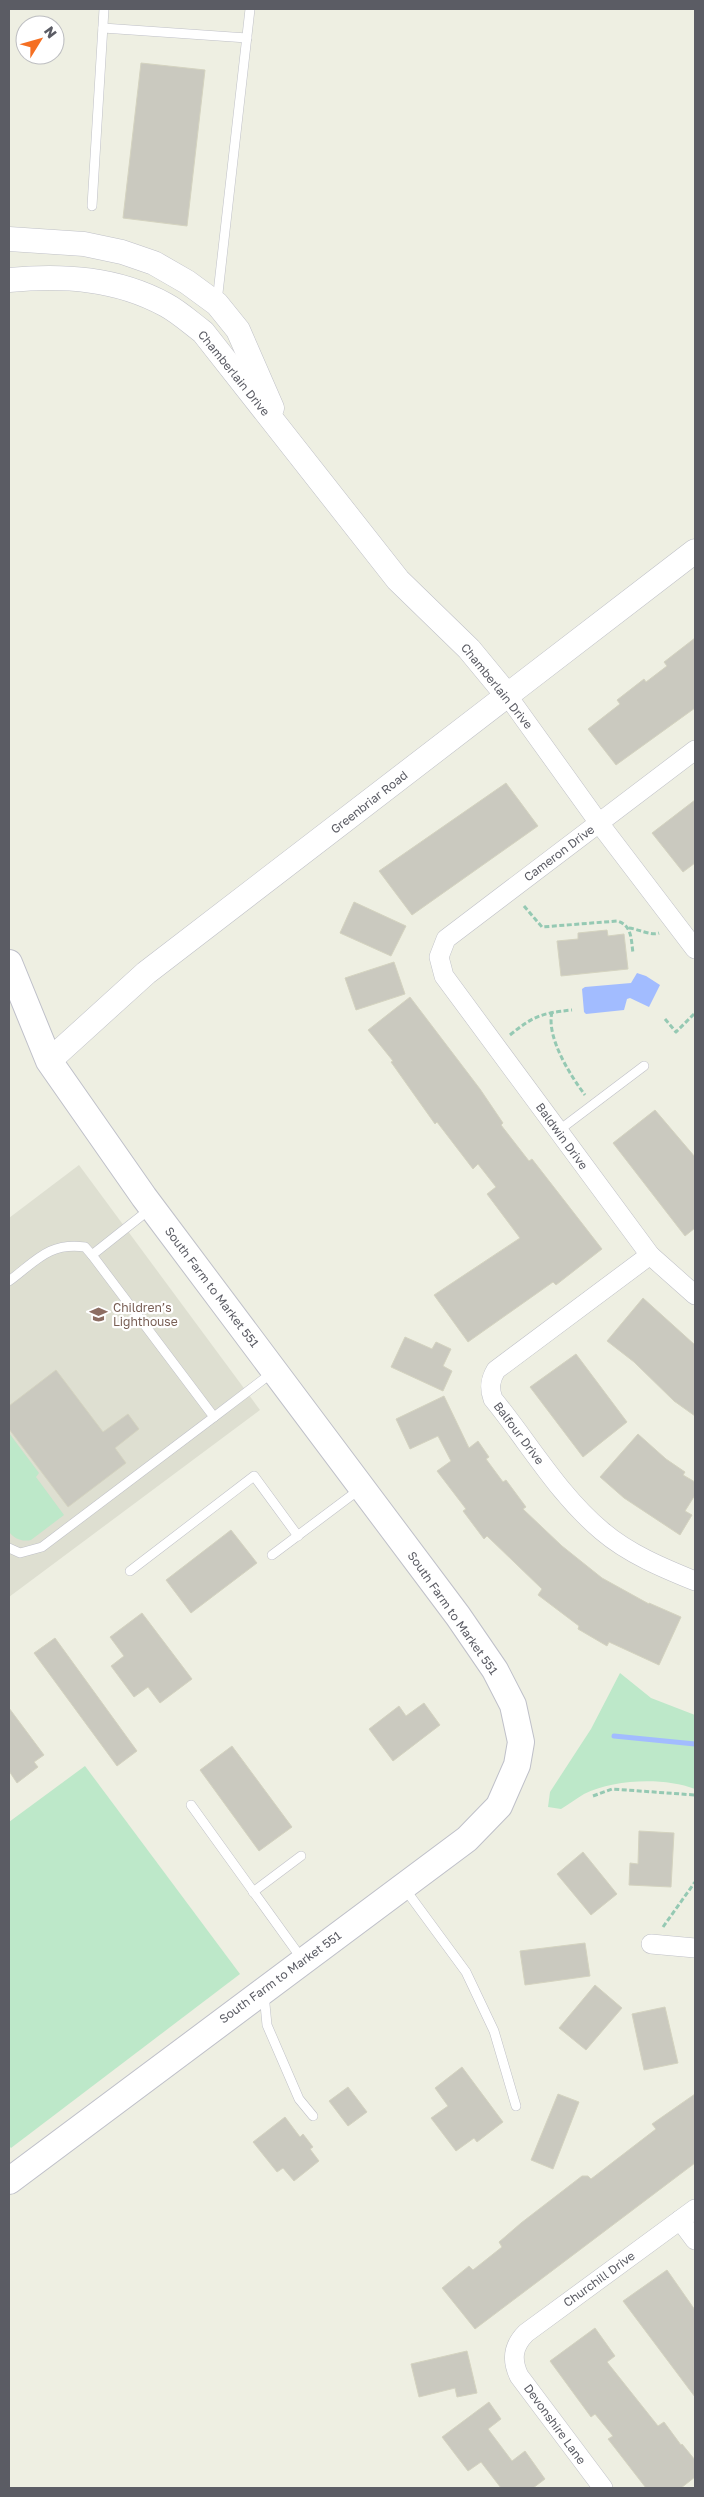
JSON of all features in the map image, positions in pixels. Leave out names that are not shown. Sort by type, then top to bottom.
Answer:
[{"type":"main road","name":"South Farm to Market 551","points":[[9,963],[49,1060],[152,1208],[458,1616],[495,1670],[513,1706],[521,1742],[517,1765],[499,1806],[467,1839],[264,1988],[9,2180]]},
{"type":"street","name":"Chamberlain Drive","points":[[9,239],[84,244],[122,252],[154,263],[187,282],[217,304],[238,330],[284,435]]},
{"type":"street","name":"Chamberlain Drive","points":[[9,280],[50,276],[98,281],[137,291],[167,306],[203,332],[398,580],[468,650],[507,695],[599,823],[695,949]]},
{"type":"street","name":"Greenbriar Road","points":[[49,1060],[146,973],[695,551]]},
{"type":"street","name":"Cameron Drive","points":[[440,967],[439,957],[446,939],[695,750]]},
{"type":"street","name":"Baldwin Drive","points":[[440,967],[444,976],[650,1255],[695,1295]]},
{"type":"street","name":"Balfour Drive","points":[[650,1255],[496,1370],[492,1377],[490,1392],[493,1399],[560,1487],[602,1531],[653,1564],[695,1581]]},
{"type":"street","points":[[651,1944],[695,1948]]},
{"type":"street","points":[[688,2214],[695,2240]]},
{"type":"street","name":"Churchill Drive","points":[[513,2358],[515,2348],[526,2333],[688,2214]]},
{"type":"street","name":"Devonshire Lane","points":[[513,2358],[520,2376],[603,2488]]},
{"type":"lane","points":[[92,206],[104,9]]},
{"type":"lane","points":[[217,304],[250,9]]},
{"type":"lane","points":[[103,28],[247,38]]},
{"type":"lane","points":[[558,1131],[644,1066]]},
{"type":"lane","points":[[92,1255],[152,1208]]},
{"type":"lane","points":[[9,1281],[52,1248],[71,1245],[85,1247],[214,1417]]},
{"type":"lane","points":[[9,1548],[20,1553],[42,1547],[275,1371]]},
{"type":"lane","points":[[130,1571],[254,1476],[298,1536]]},
{"type":"lane","points":[[272,1555],[362,1488]]},
{"type":"lane","points":[[191,1805],[302,1960]]},
{"type":"lane","points":[[253,1892],[301,1856]]},
{"type":"lane","points":[[403,1887],[466,1972],[494,2031],[516,2106]]},
{"type":"lane","points":[[264,1988],[267,2025],[299,2099],[313,2116]]},
{"type":"path","points":[[524,906],[542,927],[617,921],[624,923],[629,928],[633,953]]},
{"type":"path","points":[[629,928],[640,929],[652,935],[659,933]]},
{"type":"path","points":[[508,1037],[531,1018],[552,1012],[572,1010]]},
{"type":"path","points":[[552,1012],[554,1036],[567,1068],[593,1105]]},
{"type":"path","points":[[664,1019],[676,1032],[695,1013]]},
{"type":"path","points":[[593,1796],[612,1789],[695,1795]]},
{"type":"path","points":[[651,1944],[695,1882]]},
{"type":"shaded area","name":"Children’s Lighthouse","points":[[79,1165],[260,1410],[9,1597],[9,1218]]},
{"type":"green space","points":[[9,1433],[39,1473],[36,1477],[64,1515],[31,1540],[19,1539],[9,1532]]},
{"type":"green space","points":[[620,1673],[651,1698],[695,1715],[695,1789],[669,1783],[639,1781],[596,1789],[584,1794],[561,1809],[548,1807],[550,1792],[591,1729]]},
{"type":"green space","points":[[85,1766],[240,1974],[11,2148],[9,2146],[9,1822]]},
{"type":"water","points":[[637,973],[646,976],[660,985],[649,1007],[630,998],[627,999],[624,1010],[586,1014],[584,1012],[582,989],[585,987],[631,983]]},
{"type":"building","points":[[141,63],[205,70],[187,226],[123,218]]},
{"type":"building","points":[[695,638],[695,708],[616,765],[588,729],[620,704],[617,700],[644,679],[646,682],[667,666],[664,662]]},
{"type":"building","points":[[506,783],[538,826],[412,915],[379,871]]},
{"type":"building","points":[[695,800],[695,863],[683,872],[652,833]]},
{"type":"building","points":[[354,902],[406,926],[391,956],[340,933]]},
{"type":"building","points":[[607,930],[608,936],[624,934],[628,969],[561,976],[557,941],[578,939],[578,933]]},
{"type":"building","points":[[394,962],[405,994],[356,1010],[345,978]]},
{"type":"building","points":[[410,997],[480,1089],[503,1123],[501,1125],[529,1161],[532,1159],[602,1249],[556,1285],[553,1282],[468,1342],[434,1295],[520,1238],[487,1194],[496,1187],[478,1164],[473,1169],[437,1122],[435,1124],[391,1062],[393,1061],[368,1030]]},
{"type":"building","points":[[655,1110],[695,1157],[695,1228],[685,1236],[613,1143]]},
{"type":"building","points":[[643,1298],[695,1345],[695,1416],[674,1401],[634,1362],[607,1341]]},
{"type":"building","points":[[405,1337],[432,1349],[436,1342],[451,1349],[443,1366],[452,1371],[443,1391],[391,1367]]},
{"type":"building","points":[[576,1354],[627,1422],[583,1457],[530,1387]]},
{"type":"building","points":[[56,1370],[103,1432],[128,1414],[139,1429],[115,1448],[126,1463],[68,1507],[9,1429],[9,1406]]},
{"type":"building","points":[[444,1396],[469,1448],[478,1441],[489,1457],[486,1459],[503,1482],[506,1480],[526,1507],[523,1509],[562,1546],[602,1578],[649,1604],[681,1617],[659,1665],[609,1642],[607,1646],[578,1629],[579,1626],[538,1595],[542,1589],[487,1536],[484,1539],[463,1511],[466,1509],[437,1471],[451,1461],[438,1436],[410,1449],[396,1419]]},
{"type":"building","points":[[638,1434],[666,1459],[685,1472],[683,1475],[695,1482],[695,1495],[685,1511],[692,1515],[680,1535],[624,1498],[600,1477]]},
{"type":"building","points":[[231,1530],[257,1563],[191,1613],[166,1580]]},
{"type":"building","points":[[142,1613],[192,1679],[160,1703],[148,1687],[134,1697],[111,1666],[124,1656],[110,1637]]},
{"type":"building","points":[[55,1638],[137,1751],[117,1766],[34,1653]]},
{"type":"building","points":[[424,1703],[440,1725],[393,1761],[369,1729],[399,1706],[406,1716]]},
{"type":"building","points":[[9,1708],[44,1755],[34,1762],[38,1767],[17,1783],[9,1771]]},
{"type":"building","points":[[232,1746],[292,1827],[259,1851],[200,1770]]},
{"type":"building","points":[[639,1831],[674,1833],[671,1887],[629,1885],[630,1863],[638,1864]]},
{"type":"building","points":[[583,1852],[617,1894],[591,1915],[557,1874]]},
{"type":"building","points":[[585,1943],[590,1976],[525,1985],[520,1951]]},
{"type":"building","points":[[595,1985],[622,2008],[586,2050],[559,2028]]},
{"type":"building","points":[[665,2007],[678,2063],[644,2070],[632,2014]]},
{"type":"building","points":[[462,2067],[503,2122],[477,2142],[474,2138],[456,2151],[431,2118],[448,2106],[435,2088]]},
{"type":"building","points":[[348,2087],[367,2112],[348,2126],[329,2101]]},
{"type":"building","points":[[558,2094],[579,2102],[553,2169],[531,2160]]},
{"type":"building","points":[[695,2094],[695,2163],[475,2329],[442,2288],[469,2266],[473,2270],[502,2247],[499,2242],[521,2223],[582,2176],[588,2176],[591,2179],[656,2129],[652,2124]]},
{"type":"building","points":[[285,2117],[300,2137],[303,2134],[313,2147],[310,2149],[319,2161],[294,2181],[283,2168],[277,2172],[253,2142]]},
{"type":"building","points":[[667,2270],[695,2310],[695,2397],[623,2301]]},
{"type":"building","points":[[595,2328],[615,2356],[607,2362],[658,2426],[664,2422],[695,2460],[695,2477],[681,2488],[646,2488],[608,2439],[613,2436],[595,2414],[591,2417],[550,2361]]},
{"type":"building","points":[[467,2351],[477,2393],[457,2397],[455,2388],[419,2397],[411,2364]]},
{"type":"building","points":[[489,2402],[501,2419],[488,2429],[512,2461],[525,2451],[545,2479],[533,2488],[501,2488],[481,2462],[468,2471],[442,2437]]},
{"type":"waterway","points":[[614,1736],[695,1744]]},
{"type":"place","name":"Children’s Lighthouse","points":[[99,1314]]}]
